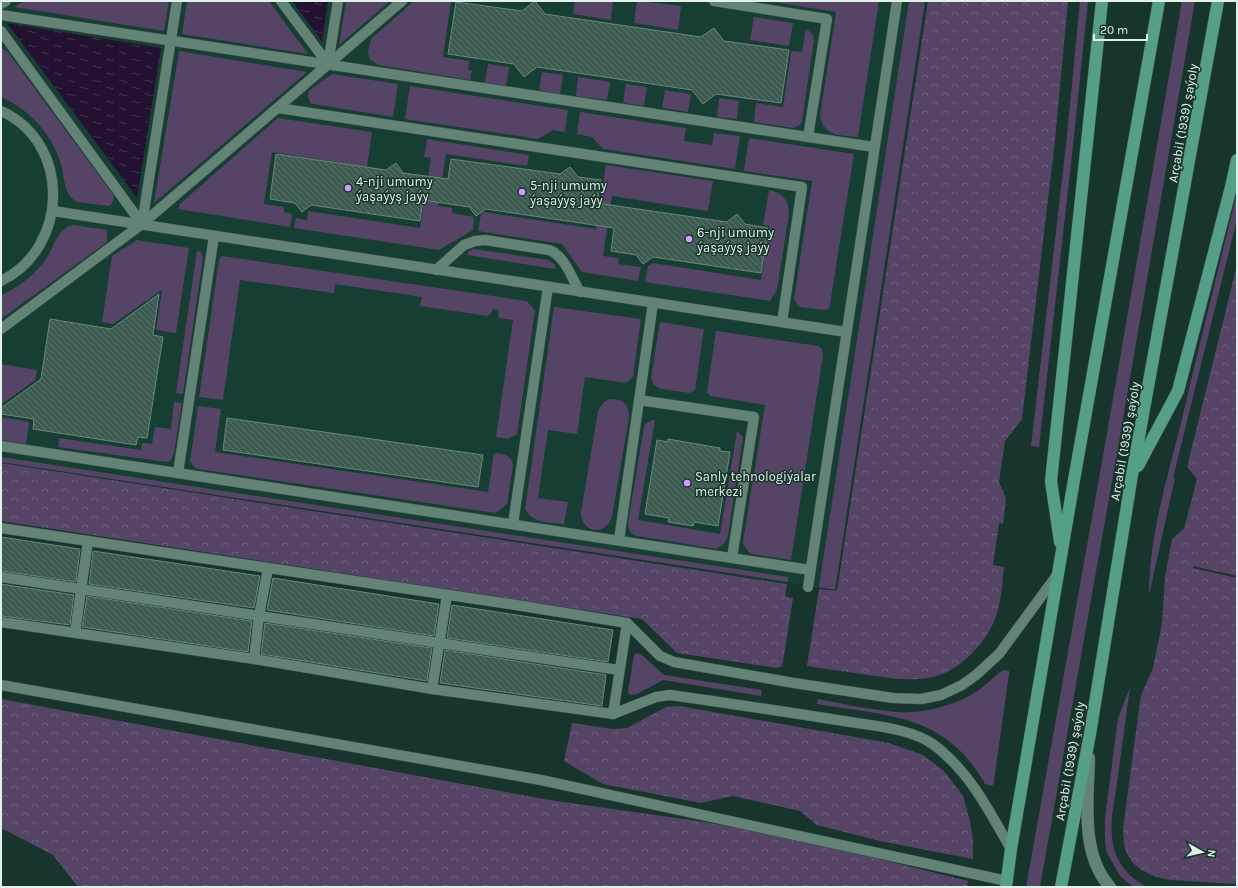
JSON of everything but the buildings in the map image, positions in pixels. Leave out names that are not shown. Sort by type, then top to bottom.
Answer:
[{"type":"main road","points":[[1062,552],[1051,481],[1102,1]]},
{"type":"main road","points":[[1006,884],[1058,574],[1159,1]]},
{"type":"main road","name":"Arçabil (1939) şaýoly","points":[[1061,887],[1090,734],[1132,475],[1218,1]]},
{"type":"main road","points":[[1132,475],[1178,391],[1237,160]]},
{"type":"main road","points":[[1090,734],[1088,819],[1092,854],[1098,871],[1110,887]]},
{"type":"lane","points":[[1,4],[6,1]]},
{"type":"lane","points":[[142,224],[177,1]]},
{"type":"lane","points":[[281,1],[328,64]]},
{"type":"lane","points":[[328,64],[338,1]]},
{"type":"lane","points":[[1,329],[142,224],[402,1]]},
{"type":"lane","points":[[714,1],[827,19],[808,137]]},
{"type":"lane","points":[[808,587],[897,1]]},
{"type":"lane","points":[[1,15],[874,147]]},
{"type":"lane","points":[[1,31],[142,224]]},
{"type":"lane","points":[[278,108],[802,187],[782,322]]},
{"type":"lane","points":[[1,111],[18,122],[30,133],[40,147],[52,178],[54,194],[53,211],[49,227],[42,242],[33,256],[21,268],[1,281]]},
{"type":"lane","points":[[53,211],[846,332]]},
{"type":"lane","points":[[178,473],[214,236]]},
{"type":"lane","points":[[436,270],[464,245],[475,241],[484,240],[555,252],[561,258],[580,292]]},
{"type":"lane","points":[[513,524],[548,287]]},
{"type":"lane","points":[[619,540],[653,303]]},
{"type":"lane","points":[[639,400],[754,417],[732,558]]},
{"type":"lane","points":[[1,446],[810,570]]},
{"type":"lane","points":[[1,528],[627,623],[660,656],[674,662],[794,683],[893,698],[921,699],[941,695],[962,685],[976,675],[999,654],[1058,574]]},
{"type":"lane","points":[[75,633],[88,541]]},
{"type":"lane","points":[[254,659],[259,616],[268,568]]},
{"type":"lane","points":[[1,577],[619,670]]},
{"type":"lane","points":[[432,690],[447,595]]},
{"type":"lane","points":[[1,622],[254,659],[432,690],[613,714],[656,697],[670,695],[789,712],[913,734],[933,744],[964,773],[986,805],[1011,849]]},
{"type":"lane","points":[[613,714],[627,623]]},
{"type":"lane","points":[[1,685],[541,780],[1006,884]]},
{"type":"shaded area","points":[[1,1],[926,1],[836,590],[1,462]]},
{"type":"green space","points":[[24,1],[169,1],[164,31],[14,7]]},
{"type":"green space","points":[[187,1],[269,1],[308,54],[182,34]]},
{"type":"green space","points":[[346,1],[390,1],[339,45]]},
{"type":"green space","points":[[414,1],[451,1],[443,57],[469,61],[468,70],[472,70],[470,80],[378,65],[370,59],[368,51],[371,39]]},
{"type":"green space","points":[[575,1],[613,1],[611,20],[573,14]]},
{"type":"green space","points":[[637,1],[681,6],[678,30],[634,23]]},
{"type":"green space","points":[[768,1],[879,1],[858,137],[834,134],[825,128],[820,116],[836,12]]},
{"type":"green space","points":[[909,1],[925,1],[835,590],[819,587]]},
{"type":"green space","points":[[928,1],[1068,1],[1055,140],[1022,419],[1005,441],[999,482],[1006,499],[1003,524],[999,523],[993,565],[1004,567],[1000,601],[993,623],[985,638],[962,662],[937,676],[898,679],[807,666],[819,589],[837,591]]},
{"type":"green space","points":[[1080,1],[1088,1],[1039,447],[1031,446],[1066,145]]},
{"type":"green space","points":[[1182,1],[1195,1],[1119,442],[1040,887],[1026,887],[1106,439]]},
{"type":"green space","points":[[754,17],[793,23],[789,46],[750,40]]},
{"type":"green space","points":[[806,28],[813,35],[814,41],[802,121],[800,125],[793,128],[754,122],[756,103],[783,107],[791,51],[802,52]]},
{"type":"green space","points":[[1,48],[7,51],[114,196],[112,204],[109,206],[77,202],[69,195],[65,185],[61,164],[52,143],[30,116],[21,108],[1,97]]},
{"type":"green space","points":[[179,51],[307,72],[154,203]]},
{"type":"green space","points":[[488,64],[509,67],[506,86],[485,83]]},
{"type":"green space","points":[[542,72],[563,75],[560,94],[539,90]]},
{"type":"green space","points":[[332,74],[398,84],[393,117],[310,103],[308,96],[309,91]]},
{"type":"green space","points":[[578,77],[610,82],[607,100],[576,96]]},
{"type":"green space","points":[[626,84],[647,87],[644,106],[623,103]]},
{"type":"green space","points":[[410,86],[568,110],[565,132],[553,130],[538,139],[405,119]]},
{"type":"green space","points":[[665,90],[691,94],[688,112],[662,108]]},
{"type":"green space","points":[[719,98],[739,101],[737,119],[717,117]]},
{"type":"green space","points":[[580,112],[686,128],[684,141],[712,145],[714,133],[740,136],[735,169],[603,149],[592,137],[577,134]]},
{"type":"green space","points":[[278,118],[372,132],[367,167],[272,152],[264,204],[284,207],[284,212],[292,214],[290,227],[178,209],[180,204]]},
{"type":"green space","points":[[749,138],[854,154],[829,309],[824,310],[799,307],[794,299],[812,181],[744,171]]},
{"type":"green space","points":[[427,139],[529,155],[527,166],[446,154],[438,206],[452,208],[452,213],[474,217],[473,230],[439,250],[294,228],[296,218],[307,220],[308,211],[420,228],[431,158],[424,157]]},
{"type":"green space","points":[[606,165],[713,181],[708,211],[612,196],[603,256],[619,258],[618,264],[641,267],[638,281],[582,272],[562,244],[478,231],[481,214],[484,212],[596,229]]},
{"type":"green space","points":[[769,190],[782,195],[788,204],[789,214],[777,290],[770,301],[645,282],[648,266],[653,263],[761,280],[769,226],[763,225]]},
{"type":"green space","points":[[1237,193],[1237,219],[1173,478],[1175,478],[1149,595],[1155,530]]},
{"type":"green space","points":[[74,225],[106,230],[107,242],[1,319],[1,295],[27,280],[45,261],[60,233],[64,229]]},
{"type":"green space","points":[[137,240],[189,248],[176,333],[156,330],[162,290],[113,324],[102,322],[112,256]]},
{"type":"green space","points":[[474,249],[548,260],[555,265],[555,269],[467,255],[469,251]]},
{"type":"green space","points":[[197,251],[201,252],[203,258],[183,394],[176,393]]},
{"type":"green space","points":[[222,256],[527,301],[535,311],[517,434],[508,439],[496,437],[513,320],[498,318],[499,310],[493,309],[488,316],[420,306],[422,297],[335,284],[334,293],[240,280],[223,400],[199,397],[219,260]]},
{"type":"green space","points":[[1237,265],[1237,576],[1193,566],[1193,568],[1237,578],[1237,884],[1170,880],[1149,874],[1137,866],[1128,855],[1124,846],[1123,829],[1140,701],[1153,668],[1162,623],[1165,577],[1172,539],[1184,529],[1197,479],[1187,467]]},
{"type":"green space","points":[[554,307],[641,319],[633,377],[626,383],[585,377],[577,434],[548,430],[538,498],[568,502],[564,524],[537,520],[528,514],[525,509]]},
{"type":"green space","points":[[660,322],[704,329],[695,390],[690,393],[661,389],[654,385],[651,378]]},
{"type":"green space","points":[[716,331],[818,346],[822,349],[823,355],[791,560],[752,554],[746,549],[743,542],[765,405],[710,396],[707,392]]},
{"type":"green space","points":[[1,364],[37,370],[35,380],[1,405]]},
{"type":"green space","points":[[610,399],[618,400],[624,403],[628,409],[629,417],[612,517],[604,528],[594,530],[585,524],[582,519],[581,512],[598,411],[602,404]]},
{"type":"green space","points":[[174,402],[182,403],[174,453],[171,460],[167,462],[58,447],[59,438],[141,450],[142,443],[152,444],[155,427],[171,429]]},
{"type":"green space","points":[[198,406],[221,409],[215,452],[488,492],[494,453],[504,454],[511,459],[513,466],[507,504],[495,513],[198,469],[193,466],[190,461]]},
{"type":"green space","points":[[1,417],[29,422],[26,444],[1,440]]},
{"type":"green space","points":[[655,420],[638,520],[720,534],[737,431],[743,437],[728,535],[724,544],[718,548],[716,549],[633,535],[629,530],[628,523],[644,427],[645,424]]},
{"type":"green space","points":[[1,457],[788,577],[788,582],[1,462]]},
{"type":"green space","points":[[1,463],[787,584],[785,597],[793,598],[782,666],[777,668],[677,653],[642,619],[1,521]]},
{"type":"green space","points":[[636,653],[643,656],[664,675],[762,690],[761,696],[663,680],[637,694],[630,695],[628,692],[634,655]]},
{"type":"green space","points":[[1003,670],[1009,671],[1009,674],[994,784],[991,786],[985,784],[969,761],[952,744],[933,731],[913,722],[891,716],[817,704],[818,699],[887,711],[917,712],[937,708],[966,698],[982,688]]},
{"type":"green space","points":[[1130,687],[1112,814],[1112,833],[1115,852],[1120,863],[1132,877],[1148,887],[1133,887],[1120,876],[1107,853],[1105,843],[1105,818],[1118,718]]},
{"type":"green space","points":[[1,699],[549,800],[705,822],[807,841],[968,881],[967,887],[78,887],[53,855],[1,828]]},
{"type":"green space","points":[[679,706],[889,743],[923,755],[944,771],[963,796],[970,821],[973,841],[973,859],[880,841],[817,825],[800,811],[733,796],[701,803],[603,784],[564,761],[572,723],[612,729],[627,728],[666,707]]},
{"type":"water","points":[[292,1],[328,1],[322,41]]},
{"type":"water","points":[[7,23],[161,48],[137,198]]},
{"type":"place","name":"4-nji umumy ýaşaýyş jaýy","points":[[348,188]]},
{"type":"place","name":"5-nji umumy ýaşaýyş jaýy","points":[[522,192]]},
{"type":"place","name":"6-nji umumy ýaşaýyş jaýy","points":[[689,239]]},
{"type":"place","name":"Sanly tehnologiýalar merkezi","points":[[687,483]]}]
